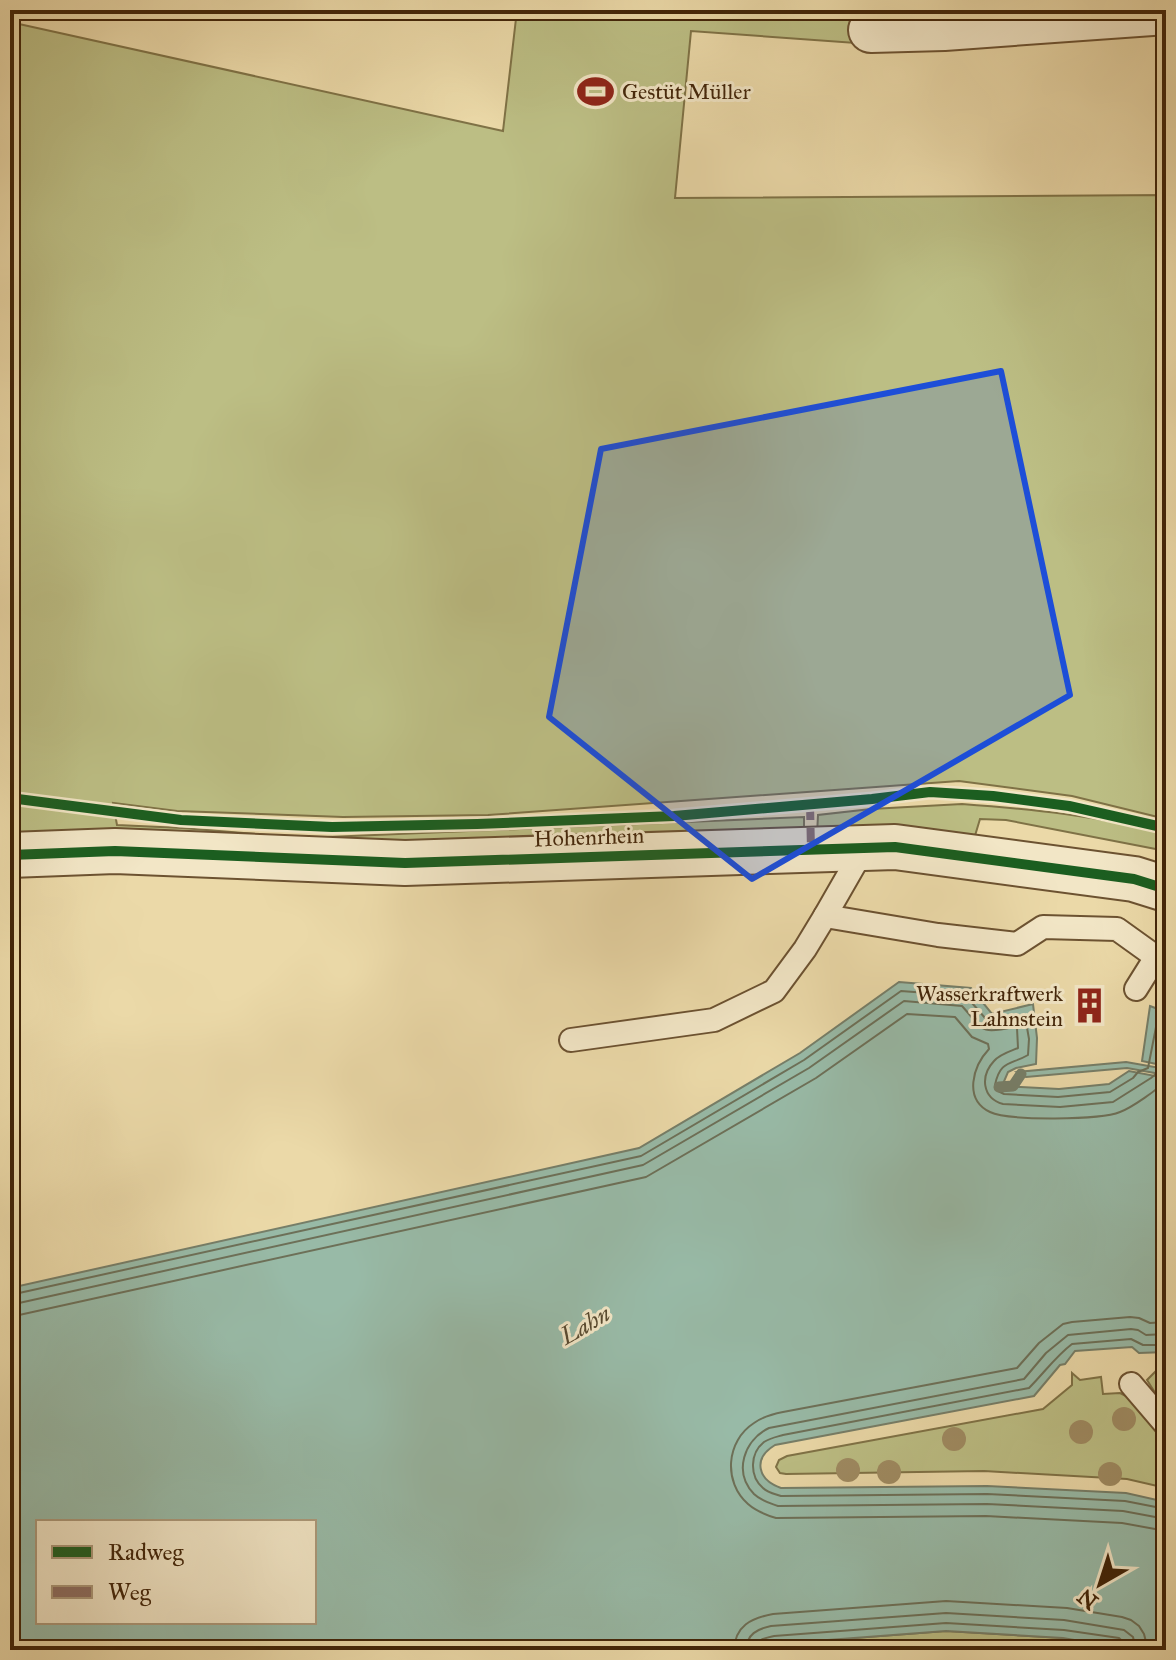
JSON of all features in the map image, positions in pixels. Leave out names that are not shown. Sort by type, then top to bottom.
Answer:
[{"type":"street","points":[[871,30],[944,28],[1166,12]]},
{"type":"street","name":"Hohenrhein","points":[[10,855],[115,851],[405,863],[895,847],[1134,879],[1166,889]]},
{"type":"lane","points":[[571,1040],[714,1020],[774,991],[805,949],[864,848]]},
{"type":"lane","points":[[825,916],[938,935],[1017,944],[1043,927],[1117,929],[1156,957],[1136,989]]},
{"type":"lane","points":[[1131,1384],[1166,1425]]},
{"type":"highlighted area","points":[[1001,371],[1070,695],[752,879],[549,717],[601,449]]},
{"type":"green space","points":[[517,10],[959,10],[953,50],[691,31],[675,198],[1166,195],[1166,819],[1072,796],[959,781],[488,815],[343,817],[177,811],[113,803],[117,825],[304,838],[804,817],[804,834],[535,846],[10,840],[10,22],[503,131]]},
{"type":"green space","points":[[962,804],[1116,822],[1166,834],[1166,851],[1006,820],[980,819],[974,839],[817,835],[818,815]]},
{"type":"green space","points":[[1156,1371],[1166,1374],[1166,1410],[1147,1380]]},
{"type":"green space","points":[[1072,1373],[1080,1380],[1101,1377],[1103,1394],[1120,1393],[1132,1399],[1166,1438],[1166,1488],[1127,1479],[984,1471],[786,1474],[780,1473],[776,1467],[779,1460],[787,1456],[1043,1409],[1072,1385]]},
{"type":"green space","points":[[946,1631],[1063,1638],[1131,1650],[906,1641],[790,1650],[747,1650],[775,1644]]},
{"type":"water","name":"Lahn","points":[[899,982],[971,988],[992,1014],[1033,1004],[1036,1064],[1008,1072],[1002,1086],[1059,1089],[1109,1084],[1129,1071],[1166,1078],[1166,1352],[1139,1353],[1132,1347],[1075,1351],[1034,1396],[775,1445],[763,1456],[761,1469],[767,1480],[781,1488],[987,1486],[1126,1493],[1166,1502],[1166,1650],[1131,1650],[1063,1638],[946,1631],[775,1644],[747,1650],[10,1650],[10,1288],[639,1148],[800,1053]]},
{"type":"water","points":[[1150,1006],[1166,1012],[1166,1066],[1142,1061]]},
{"type":"water","points":[[1126,1062],[1166,1069],[1166,1075],[1127,1068],[1026,1077],[1017,1072]]},
{"type":"waterway","points":[[999,1087],[1013,1086],[1021,1074]]},
{"type":"marked path","points":[[810,804],[811,850]]},
{"type":"cycle path","points":[[10,798],[181,820],[332,827],[674,816],[930,792],[1069,806],[1166,828]]},
{"type":"cycle path","points":[[10,855],[115,851],[405,863],[895,847],[1134,879],[1166,889]]},
{"type":"cycle path","points":[[846,1650],[904,1647],[1001,1650]]},
{"type":"place","name":"Gestüt Müller","points":[[596,91]]},
{"type":"place","name":"Wasserkraftwerk Lahnstein","points":[[1089,1006]]}]
